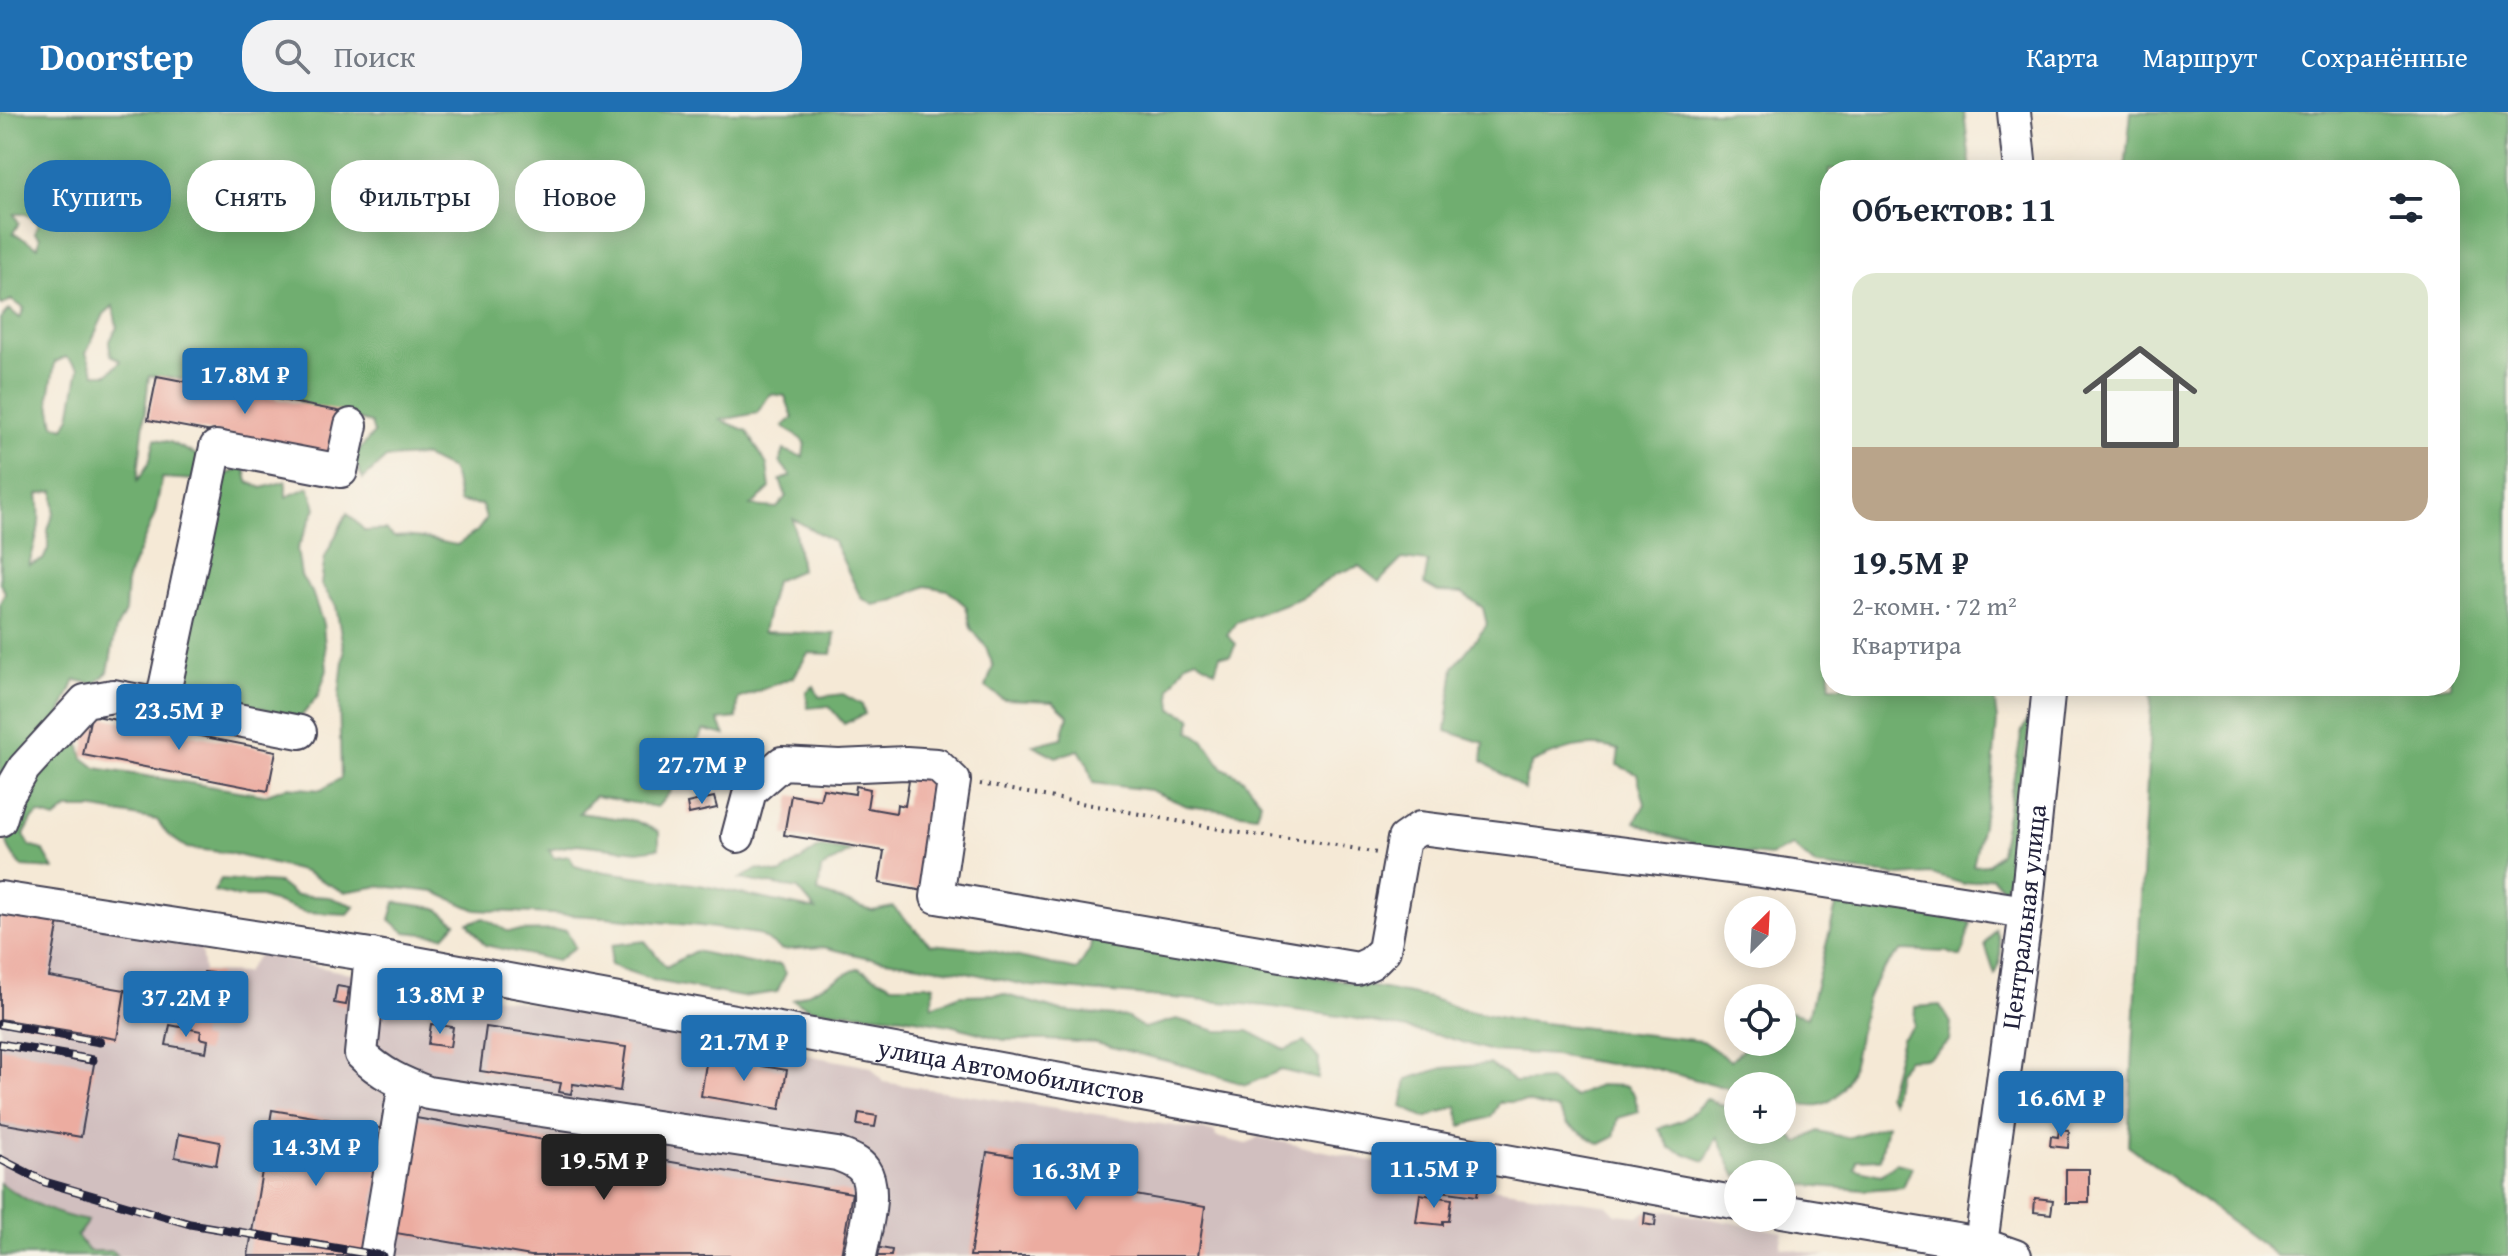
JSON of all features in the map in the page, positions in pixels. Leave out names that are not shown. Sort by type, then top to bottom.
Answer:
[{"type":"street","points":[[2014,112],[2019,160]]},
{"type":"street","points":[[161,707],[216,447],[341,471],[351,425]]},
{"type":"street","points":[[0,820],[7,797],[24,768],[85,701],[113,696],[300,732]]},
{"type":"street","name":"Центральная улица","points":[[1970,1247],[2026,912],[2048,696]]},
{"type":"street","points":[[738,836],[750,791],[782,763],[937,765],[954,781],[937,897],[1358,969],[1371,963],[1384,950],[1404,839],[1420,828],[1761,871],[2026,912]]},
{"type":"street","name":"улица Автомобилистов","points":[[0,898],[371,955],[1724,1200]]},
{"type":"street","points":[[371,955],[361,1054],[391,1079],[428,1093],[837,1154],[865,1170],[871,1190],[860,1256]]},
{"type":"street","points":[[376,1256],[405,1084]]},
{"type":"street","points":[[1796,1214],[2015,1256]]},
{"type":"path","points":[[954,781],[990,785],[1246,834],[1310,840],[1399,857]]},
{"type":"shaded area","points":[[0,911],[200,942],[204,972],[245,973],[259,954],[871,1067],[883,1082],[1215,1132],[1216,1137],[1247,1144],[1258,1137],[1382,1163],[1480,1177],[1485,1187],[1607,1205],[1616,1214],[1639,1216],[1651,1208],[1724,1221],[1724,1232],[1783,1232],[1780,1247],[1826,1256],[0,1256]]},
{"type":"green space","points":[[0,112],[1964,112],[1970,160],[1820,160],[1820,696],[1994,696],[1997,721],[1992,780],[1973,866],[1987,865],[2000,853],[2022,731],[2033,708],[2016,807],[2012,871],[2003,889],[1992,877],[1964,884],[1931,874],[1900,876],[1816,866],[1793,846],[1770,856],[1726,852],[1661,834],[1635,822],[1645,804],[1637,774],[1617,765],[1619,750],[1608,747],[1574,748],[1532,763],[1525,790],[1482,761],[1484,743],[1446,731],[1454,667],[1487,625],[1483,608],[1462,593],[1438,592],[1424,584],[1428,562],[1402,559],[1379,582],[1359,566],[1336,574],[1303,597],[1236,622],[1227,635],[1236,644],[1230,656],[1220,655],[1215,671],[1196,659],[1186,663],[1170,688],[1172,709],[1192,718],[1190,731],[1203,740],[1223,768],[1242,778],[1261,801],[1256,815],[1187,806],[1150,790],[1093,783],[1088,765],[1079,750],[1056,757],[1033,745],[1062,738],[1068,715],[1053,701],[1003,699],[986,687],[993,666],[986,647],[971,628],[966,606],[947,590],[926,586],[896,600],[874,605],[861,598],[834,542],[793,519],[801,570],[775,581],[763,632],[835,634],[832,654],[808,653],[794,677],[738,699],[737,718],[718,720],[725,735],[704,730],[694,747],[712,757],[713,767],[698,774],[676,764],[672,788],[657,807],[595,796],[579,813],[636,821],[659,832],[659,848],[638,851],[577,844],[549,850],[554,858],[569,856],[575,866],[585,869],[700,885],[816,910],[798,889],[740,879],[758,869],[780,874],[820,847],[851,851],[821,869],[818,892],[872,911],[893,907],[930,944],[983,949],[1077,970],[1090,949],[1092,932],[1430,998],[1464,1010],[1508,1019],[1702,1041],[1731,1061],[1736,1056],[1796,1056],[1796,1014],[1808,1017],[1839,894],[1870,899],[1891,912],[1928,910],[1971,923],[1961,957],[1947,952],[1902,950],[1871,989],[1853,1063],[1841,1090],[1832,1100],[1810,1105],[1796,1102],[1796,1072],[1724,1072],[1724,1087],[1641,1065],[1491,1051],[1446,1037],[1352,1018],[1266,1006],[1030,986],[823,947],[782,950],[758,934],[700,926],[476,910],[435,892],[380,886],[344,892],[305,872],[229,853],[187,848],[168,835],[157,820],[95,809],[67,809],[55,819],[39,814],[24,835],[30,846],[43,850],[54,869],[22,867],[8,846],[12,816],[30,782],[74,724],[83,758],[96,768],[264,795],[287,787],[321,790],[341,778],[339,696],[344,652],[336,606],[321,584],[325,557],[347,513],[365,531],[386,530],[394,537],[457,545],[477,531],[486,519],[482,505],[459,502],[451,469],[424,456],[386,458],[363,479],[353,457],[374,433],[371,423],[307,406],[280,388],[232,388],[195,380],[149,376],[137,482],[149,463],[155,439],[170,442],[201,457],[196,480],[162,478],[155,514],[127,579],[125,612],[116,629],[108,672],[95,684],[75,680],[60,715],[0,791],[0,604],[5,592],[0,583],[0,319],[9,309],[20,318],[24,308],[11,300],[2,305],[0,303]],"holes":[[[113,306],[117,327],[109,343],[111,355],[121,361],[108,374],[95,374],[86,353],[104,314]],[[66,357],[79,368],[70,417],[64,428],[54,425],[49,397],[55,362]],[[770,394],[785,396],[793,418],[783,426],[805,442],[803,457],[784,450],[780,462],[791,476],[780,480],[786,496],[777,508],[751,506],[770,488],[767,465],[747,431],[721,420],[757,413]],[[54,491],[48,549],[43,560],[29,565],[38,530],[38,494]]]},
{"type":"green space","points":[[2131,112],[2508,112],[2508,1256],[2277,1256],[2128,1145],[2151,696],[2460,696],[2460,160],[2126,160]]},
{"type":"green space","points":[[245,467],[248,482],[262,488],[286,481],[286,497],[309,487],[316,508],[297,549],[301,576],[312,592],[323,624],[327,670],[318,696],[299,719],[231,702],[209,703],[183,686],[188,623],[222,476]]},
{"type":"green space","points":[[814,686],[819,697],[843,694],[862,705],[865,714],[844,724],[829,706],[808,708],[806,692]]},
{"type":"green space","points":[[221,879],[279,883],[294,895],[329,897],[355,906],[348,914],[304,912],[261,897],[238,897],[214,891]]},
{"type":"green space","points":[[395,902],[436,908],[456,923],[444,936],[405,932],[390,920]]},
{"type":"green space","points":[[484,918],[507,931],[566,930],[575,947],[557,961],[485,945],[468,923]]},
{"type":"green space","points":[[1995,929],[2001,952],[1995,975],[1985,945]]},
{"type":"green space","points":[[645,941],[666,967],[695,951],[759,965],[780,964],[786,973],[777,992],[742,997],[656,981],[610,965],[612,945]]},
{"type":"green space","points":[[858,968],[892,985],[934,985],[932,1006],[961,995],[1003,994],[1061,1011],[1126,1017],[1144,1028],[1177,1019],[1217,1031],[1248,1031],[1285,1050],[1304,1042],[1319,1059],[1318,1079],[1281,1070],[1246,1085],[1096,1043],[1004,1040],[950,1025],[903,1017],[811,1009],[793,1000]]},
{"type":"green space","points":[[1940,1005],[1951,1023],[1949,1041],[1928,1058],[1908,1059],[1897,1071],[1892,1102],[1887,1095],[1902,1038],[1914,1026],[1915,1007]]},
{"type":"green space","points":[[1490,1064],[1515,1082],[1549,1080],[1575,1097],[1599,1085],[1627,1086],[1634,1094],[1639,1112],[1618,1118],[1614,1137],[1600,1144],[1567,1124],[1558,1110],[1527,1102],[1500,1102],[1491,1117],[1461,1126],[1457,1106],[1426,1118],[1402,1107],[1407,1079],[1443,1068]]},
{"type":"green space","points":[[1707,1099],[1724,1106],[1724,1144],[1796,1144],[1796,1141],[1798,1143],[1818,1131],[1848,1138],[1887,1125],[1880,1159],[1857,1160],[1855,1169],[1881,1175],[1896,1163],[1912,1167],[1903,1187],[1864,1190],[1796,1186],[1796,1160],[1728,1160],[1717,1137],[1705,1161],[1670,1148],[1659,1128],[1684,1120]]},
{"type":"green space","points":[[0,1183],[42,1207],[88,1221],[77,1236],[89,1251],[113,1251],[118,1256],[0,1256]]},
{"type":"building","points":[[157,376],[343,412],[335,455],[148,420]]},
{"type":"building","points":[[91,715],[137,724],[138,717],[160,721],[159,728],[276,751],[268,791],[83,755]]},
{"type":"building","points":[[910,774],[943,780],[924,891],[879,883],[884,851],[784,835],[791,795],[820,800],[823,789],[855,794],[856,786],[870,789],[867,808],[896,813],[897,804],[905,806]]},
{"type":"building","points":[[714,797],[717,808],[689,814],[687,803]]},
{"type":"building","points":[[0,911],[59,921],[49,977],[125,990],[117,1039],[0,1019]]},
{"type":"building","points":[[204,972],[219,974],[216,993],[201,991]]},
{"type":"building","points":[[337,986],[349,988],[346,1005],[334,1003]]},
{"type":"building","points":[[431,1024],[453,1027],[450,1047],[428,1044]]},
{"type":"building","points":[[170,1025],[201,1031],[200,1038],[208,1040],[206,1052],[166,1045]]},
{"type":"building","points":[[486,1027],[626,1047],[620,1091],[573,1084],[571,1094],[559,1092],[561,1083],[480,1071]]},
{"type":"building","points":[[0,1047],[94,1064],[81,1137],[0,1123]]},
{"type":"building","points":[[707,1057],[787,1070],[780,1109],[701,1096]]},
{"type":"building","points":[[272,1110],[386,1129],[365,1256],[248,1256]]},
{"type":"building","points":[[859,1113],[877,1116],[875,1127],[857,1125]]},
{"type":"building","points":[[416,1118],[852,1193],[841,1256],[531,1256],[396,1233]]},
{"type":"building","points":[[2059,1129],[2069,1130],[2068,1148],[2050,1146],[2051,1136],[2058,1137]]},
{"type":"building","points":[[179,1134],[220,1142],[216,1165],[175,1157]]},
{"type":"building","points":[[1030,1147],[1049,1151],[1048,1155],[1133,1170],[1132,1179],[1137,1179],[1135,1195],[1205,1207],[1198,1256],[970,1256],[987,1152],[1018,1157],[1019,1150],[1030,1152]]},
{"type":"building","points":[[2066,1169],[2089,1169],[2089,1203],[2066,1203]]},
{"type":"building","points":[[1434,1172],[1480,1177],[1477,1196],[1432,1190]]},
{"type":"building","points":[[1420,1194],[1452,1199],[1449,1221],[1443,1221],[1443,1225],[1416,1222]]},
{"type":"building","points":[[2035,1198],[2053,1200],[2051,1214],[2034,1212]]},
{"type":"building","points":[[1645,1213],[1656,1215],[1655,1226],[1644,1224]]},
{"type":"building","points":[[875,1247],[892,1250],[891,1256],[874,1256]]},
{"type":"railway","points":[[0,1024],[100,1042]]},
{"type":"railway","points":[[0,1044],[93,1060]]},
{"type":"railway","points":[[0,1159],[45,1182],[190,1224],[382,1256]]}]
